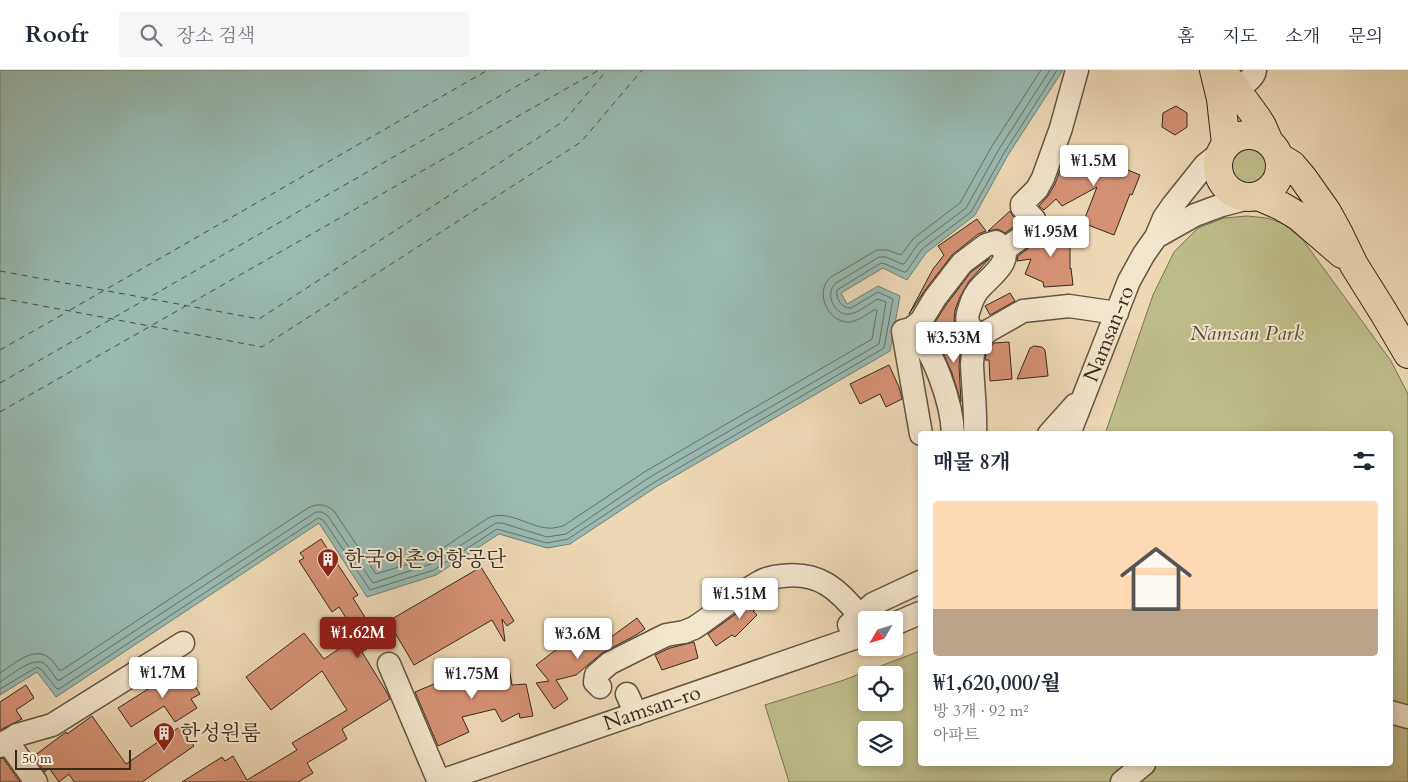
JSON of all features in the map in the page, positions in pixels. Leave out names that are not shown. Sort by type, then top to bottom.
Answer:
[{"type":"main road","points":[[1214,70],[1221,99],[1223,149]]},
{"type":"main road","points":[[1229,80],[1262,126],[1274,149],[1280,166],[1279,176],[1274,185],[1267,192],[1254,197]]},
{"type":"main road","points":[[1354,265],[1314,228],[1298,216],[1281,206],[1254,197],[1239,196],[1230,191],[1222,183],[1218,174],[1217,164],[1223,149],[1234,138],[1252,134],[1261,137],[1292,165],[1313,191],[1339,234],[1354,265],[1408,354]]},
{"type":"street","points":[[1003,250],[1022,237],[1034,225],[1034,219],[1022,207],[1022,204],[1038,189],[1043,178],[1061,128],[1077,70]]},
{"type":"street","points":[[1229,80],[1252,77],[1255,74],[1255,70]]},
{"type":"street","name":"Namsan-ro","points":[[1070,431],[1129,281],[1156,237],[1164,218],[1205,165],[1223,149]]},
{"type":"street","points":[[1156,237],[1195,215],[1222,205],[1254,197]]},
{"type":"street","points":[[907,330],[921,320],[962,263],[990,243],[996,242],[999,244],[1003,250],[1004,260],[1002,265],[978,291],[969,309],[967,323],[973,331],[975,342],[972,362],[975,431]]},
{"type":"street","points":[[975,342],[988,331],[1023,311],[1069,306],[1117,312]]},
{"type":"street","points":[[907,330],[921,431]]},
{"type":"street","points":[[907,330],[920,339],[928,351],[941,380],[952,419],[953,431]]},
{"type":"street","points":[[1051,431],[1084,396]]},
{"type":"street","points":[[600,687],[595,682],[596,675],[610,662],[666,635],[694,628],[754,585],[770,578],[801,576],[822,581],[844,597],[858,617]]},
{"type":"street","name":"Namsan-ro","points":[[870,611],[873,604],[918,583]]},
{"type":"street","points":[[903,620],[918,614]]},
{"type":"street","name":"Namsan-ro","points":[[439,782],[820,650],[858,627]]},
{"type":"street","points":[[36,782],[4,743],[18,735],[42,729],[57,722],[183,642]]},
{"type":"street","points":[[388,664],[439,782]]},
{"type":"street","points":[[627,694],[636,714]]},
{"type":"street","points":[[1393,713],[1408,717]]},
{"type":"street","points":[[1122,782],[1142,766]]},
{"type":"green space","points":[[1249,144],[1261,148],[1267,154],[1271,166],[1267,178],[1261,184],[1249,188],[1237,184],[1231,178],[1227,166],[1231,154],[1237,148]]},
{"type":"green space","name":"Namsan Park","points":[[1247,216],[1267,218],[1284,224],[1303,240],[1391,361],[1408,394],[1408,782],[789,782],[765,705],[858,675],[858,711],[903,711],[903,666],[881,666],[918,652],[918,766],[1393,766],[1393,431],[1106,431],[1153,295],[1174,252],[1198,228],[1224,218]]},
{"type":"water","points":[[0,70],[1063,70],[1008,155],[975,215],[926,253],[907,280],[883,268],[841,293],[847,304],[878,286],[900,296],[890,351],[656,487],[570,544],[547,548],[499,534],[436,575],[367,597],[319,523],[56,697],[37,672],[0,695]]},
{"type":"building","points":[[1176,106],[1187,113],[1187,127],[1175,135],[1162,127],[1163,113]]},
{"type":"building","points":[[1069,146],[1093,150],[1116,165],[1140,175],[1132,195],[1130,194],[1114,235],[1083,223],[1097,187],[1062,206],[1056,199],[1044,210],[1039,206],[1055,184]]},
{"type":"building","points":[[1010,211],[1019,222],[1016,225],[1005,233],[998,229],[988,231]]},
{"type":"building","points":[[977,219],[986,231],[978,234],[952,255],[909,314],[933,269],[944,255],[938,246]]},
{"type":"building","points":[[1074,227],[1075,240],[1070,240],[1070,269],[1073,285],[1044,287],[1043,282],[1025,274],[1031,259],[1017,261],[1018,256],[1034,244],[1045,230]]},
{"type":"building","points":[[990,258],[969,281],[960,297],[955,310],[954,320],[960,335],[940,346],[930,330],[971,272]]},
{"type":"building","points":[[1010,293],[1015,301],[990,315],[985,306]]},
{"type":"building","points":[[1009,342],[1012,379],[990,381],[989,360],[985,360],[987,349],[994,343]]},
{"type":"building","points":[[961,346],[959,366],[961,402],[952,373],[941,348]]},
{"type":"building","points":[[1034,346],[1042,347],[1045,350],[1048,376],[1017,379],[1030,348]]},
{"type":"building","points":[[889,365],[902,399],[886,407],[880,394],[860,404],[850,384]]},
{"type":"building","points":[[321,539],[358,595],[353,598],[373,630],[481,567],[514,621],[507,626],[502,619],[505,641],[492,620],[414,665],[394,631],[362,652],[390,699],[342,729],[347,739],[307,763],[313,773],[298,782],[182,782],[222,757],[225,761],[233,756],[247,780],[297,750],[292,743],[347,710],[322,671],[271,710],[246,677],[304,633],[324,659],[358,636],[339,607],[332,612],[299,561],[304,558],[300,553]]},
{"type":"building","points":[[778,590],[775,599],[753,611],[757,615],[735,637],[732,635],[716,646],[708,634],[758,598]]},
{"type":"building","points":[[637,618],[645,629],[602,653],[576,675],[556,680],[568,699],[554,709],[536,683],[549,681],[536,665],[582,630],[593,645],[605,637],[607,640]]},
{"type":"building","points":[[694,642],[698,658],[662,670],[655,655],[670,648]]},
{"type":"building","points":[[496,663],[497,669],[509,668],[512,685],[526,684],[533,716],[520,718],[519,713],[502,722],[495,709],[462,717],[469,732],[438,746],[415,692],[453,676],[452,671]]},
{"type":"building","points":[[183,667],[200,694],[191,699],[197,708],[175,722],[164,706],[131,727],[118,708]]},
{"type":"building","points":[[26,685],[34,698],[16,710],[22,719],[0,730],[0,702]]},
{"type":"building","points":[[92,716],[126,764],[181,726],[194,746],[142,782],[74,782],[69,774],[59,782],[49,768],[45,772],[34,756],[66,732],[67,734]]},
{"type":"building","points":[[3,758],[20,782],[0,782],[0,759]]},
{"type":"ferry route","points":[[70,310],[488,70]]},
{"type":"ferry route","points":[[0,383],[545,70]]},
{"type":"ferry route","points":[[0,412],[599,70]]},
{"type":"ferry route","points":[[0,271],[259,319],[564,121],[607,70]]},
{"type":"ferry route","points":[[0,298],[262,347],[581,142],[642,70]]},
{"type":"ferry route","points":[[0,350],[67,312]]},
{"type":"place","name":"한국어촌어항공단","points":[[328,578]]},
{"type":"place","name":"한성원룸","points":[[164,752]]}]
